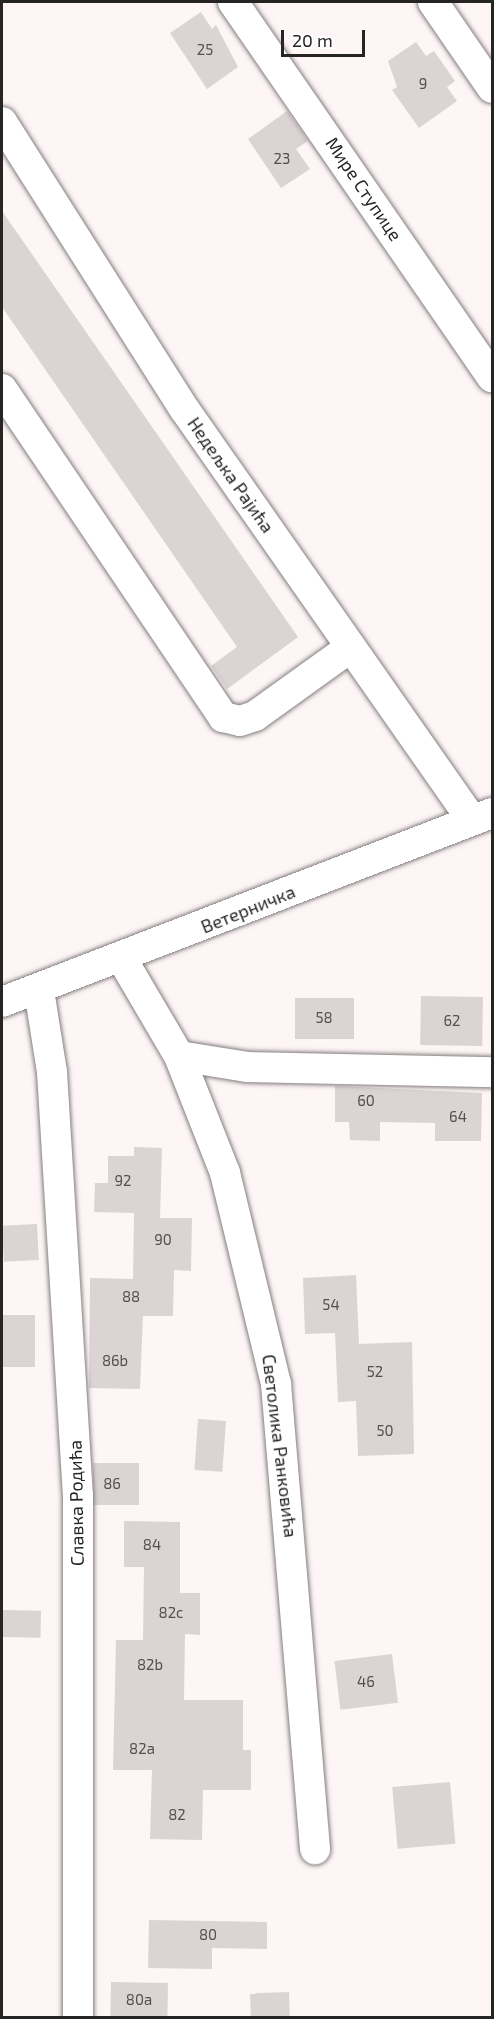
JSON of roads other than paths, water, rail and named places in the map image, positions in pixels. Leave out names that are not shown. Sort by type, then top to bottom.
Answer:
[{"type":"street","name":"Мире Ступице","points":[[233,2],[492,377]]},
{"type":"street","points":[[433,2],[492,88]]},
{"type":"street","name":"Недељка Рајића","points":[[2,122],[185,410],[351,647],[482,816]]},
{"type":"street","points":[[2,389],[223,717],[240,721],[255,716],[351,647]]},
{"type":"street","name":"Ветерничка","points":[[2,1002],[123,959],[482,816]]},
{"type":"street","name":"Светолика Ранковића","points":[[123,959],[179,1056],[225,1173],[276,1384],[315,1849]]},
{"type":"street","name":"Славка Родића","points":[[39,990],[52,1072],[78,1495],[78,2018]]},
{"type":"street","points":[[179,1056],[248,1066],[492,1072]]}]
